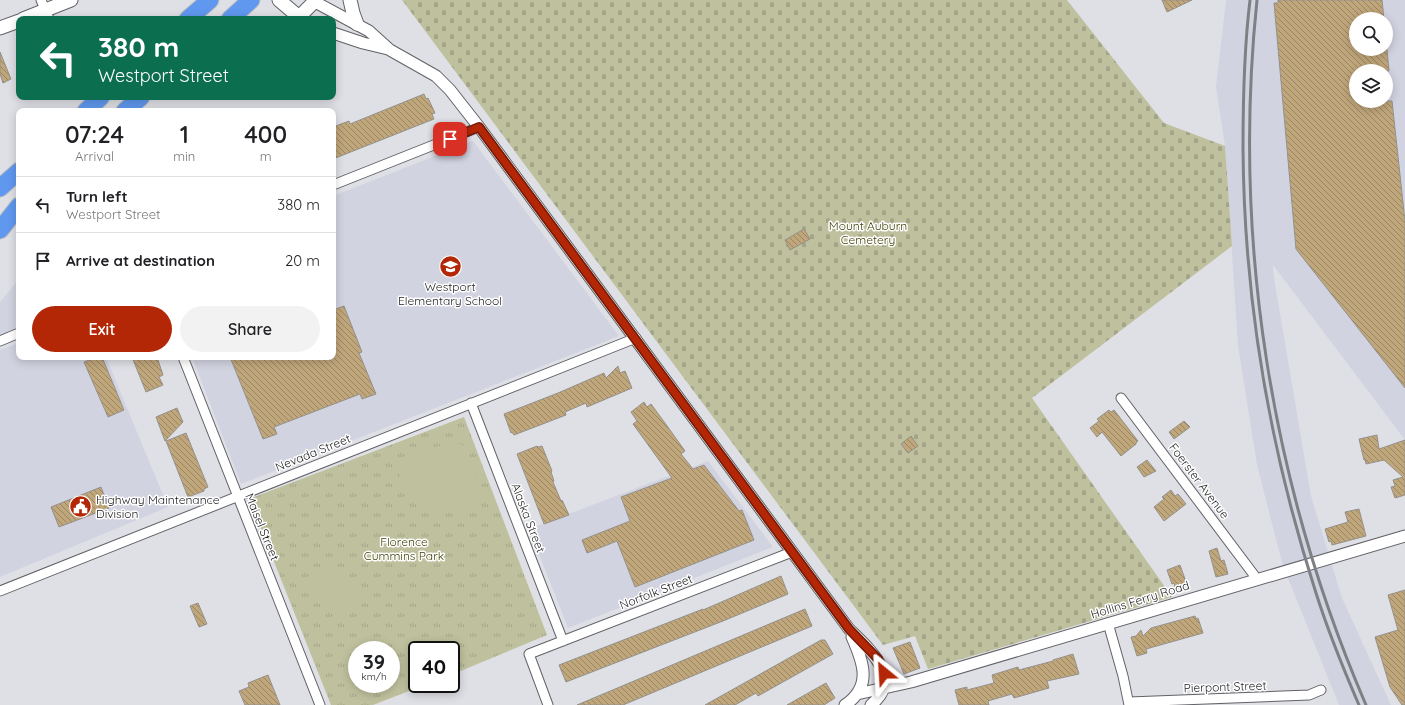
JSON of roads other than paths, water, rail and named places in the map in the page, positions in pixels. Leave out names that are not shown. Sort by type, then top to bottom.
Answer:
[{"type":"highway","points":[[186,16],[198,0]]},
{"type":"highway","points":[[191,16],[210,0]]},
{"type":"highway","points":[[233,16],[251,0]]},
{"type":"highway","points":[[89,108],[98,100]]},
{"type":"highway","points":[[128,108],[138,100]]},
{"type":"highway","points":[[0,188],[16,174]]},
{"type":"highway","points":[[0,222],[16,209]]},
{"type":"highway","points":[[0,230],[16,210]]},
{"type":"main road","points":[[30,16],[71,0]]},
{"type":"main road","points":[[279,0],[298,16],[314,1]]},
{"type":"main road","points":[[350,0],[357,24]]},
{"type":"main road","points":[[0,28],[16,22]]},
{"type":"street","points":[[314,1],[357,24],[390,50],[436,76],[450,90],[636,338],[849,629],[880,662],[884,673],[883,688],[871,705]]},
{"type":"street","points":[[336,34],[390,50]]},
{"type":"street","points":[[336,184],[479,127]]},
{"type":"street","points":[[0,341],[16,334]]},
{"type":"street","name":"Nevada Street","points":[[0,591],[636,338]]},
{"type":"street","name":"Maisel Street","points":[[184,360],[320,705]]},
{"type":"street","name":"Foerster Avenue","points":[[1121,398],[1257,579]]},
{"type":"street","name":"Alaska Street","points":[[471,403],[562,641]]},
{"type":"street","name":"Hollins Ferry Road","points":[[845,705],[859,690],[883,688],[911,682],[1405,536]]},
{"type":"street","name":"Norfolk Street","points":[[548,705],[529,654],[792,552]]},
{"type":"street","points":[[1108,623],[1123,676],[1129,704]]},
{"type":"street","points":[[849,629],[863,663],[864,673],[859,690]]},
{"type":"street","name":"Pierpont Street","points":[[1129,704],[1309,695],[1321,690]]},
{"type":"railway","points":[[1250,0],[1245,55],[1243,148],[1244,205],[1248,262],[1262,374],[1285,484],[1299,538],[1326,621],[1359,705]]},
{"type":"railway","points":[[1257,0],[1251,90],[1250,180],[1255,270],[1266,360],[1283,448],[1305,536],[1333,621],[1366,705]]},
{"type":"place","name":"Westport Elementary School","points":[[450,266]]},
{"type":"place","name":"Highway Maintenance Division","points":[[80,507]]},
{"type":"park label","name":"Mount Auburn Cemetery","points":[[868,233]]},
{"type":"park label","name":"Florence Cummins Park","points":[[404,549]]}]
